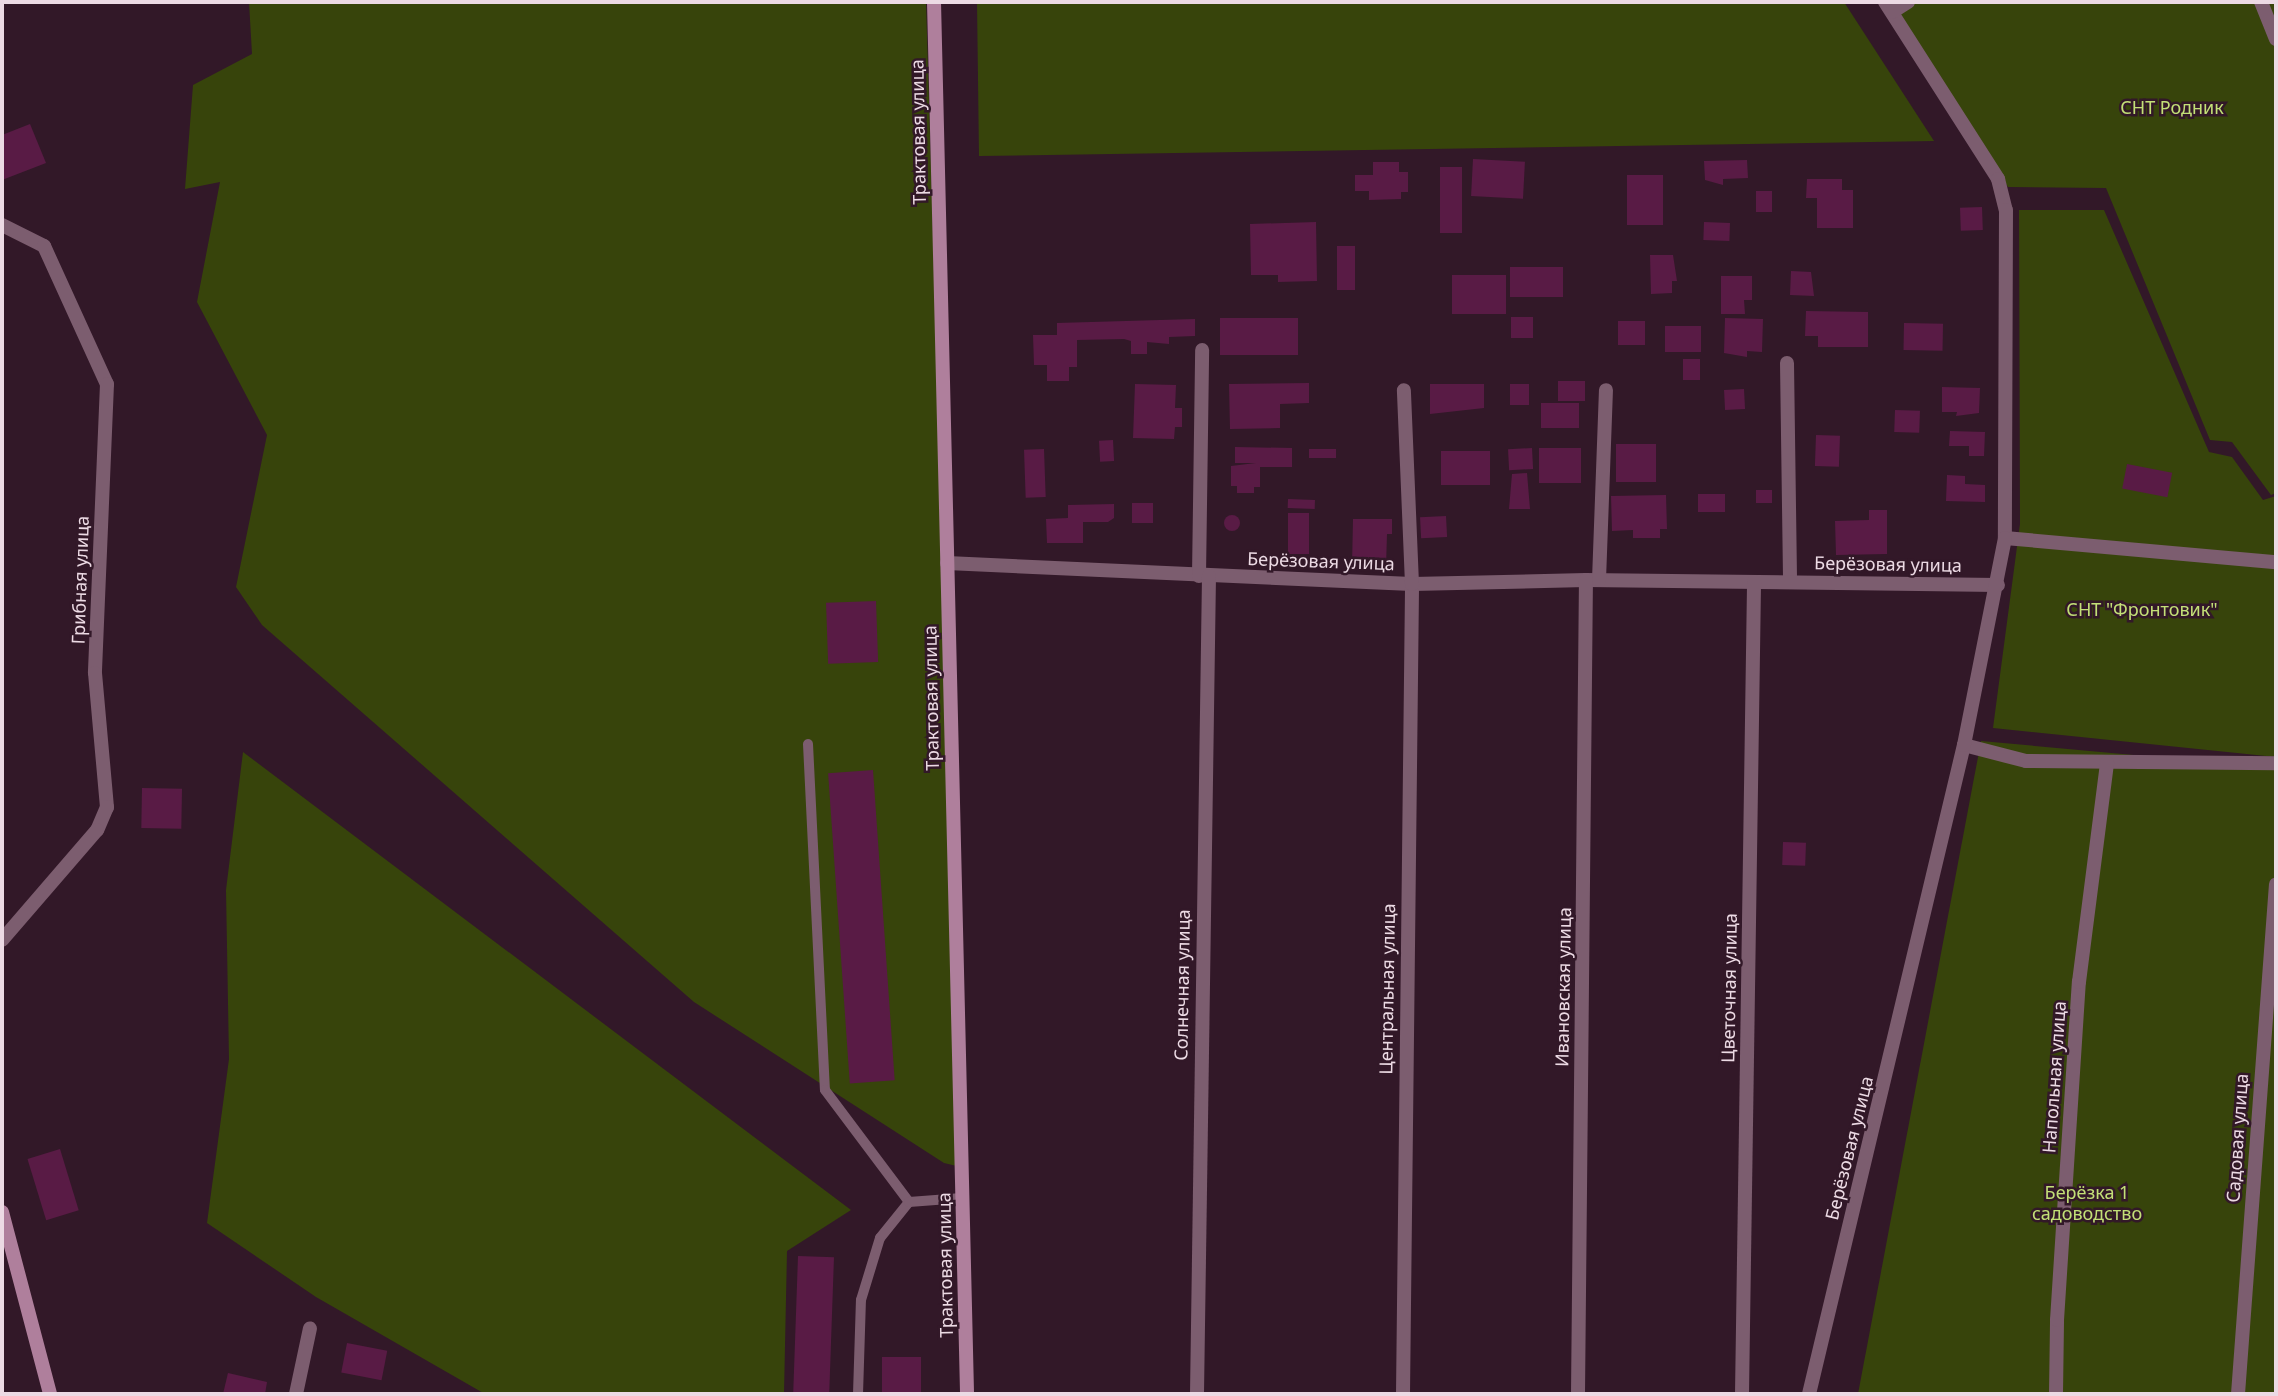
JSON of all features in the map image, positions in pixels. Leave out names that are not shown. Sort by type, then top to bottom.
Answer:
[{"type":"street","name":"Трактовая улица","points":[[934,2],[967,1394]]},
{"type":"street","points":[[1908,2],[1889,7],[1998,179],[2006,210],[2005,538],[1998,585]]},
{"type":"street","points":[[2261,2],[2276,39]]},
{"type":"street","name":"Грибная улица","points":[[2,225],[44,246],[107,384],[95,673],[107,807],[97,830],[2,940]]},
{"type":"street","name":"Солнечная улица","points":[[1196,1394],[1204,576],[1202,350]]},
{"type":"street","points":[[1787,363],[1790,582]]},
{"type":"street","name":"Центральная улица","points":[[1403,1394],[1412,584],[1404,390]]},
{"type":"street","name":"Ивановская улица","points":[[1578,1394],[1592,580],[1606,390]]},
{"type":"street","points":[[2005,538],[2276,562]]},
{"type":"street","name":"Берёзовая улица","points":[[947,563],[1412,584],[1592,580],[1998,585],[1965,745],[1809,1394]]},
{"type":"street","name":"Цветочная улица","points":[[1742,1394],[1754,582]]},
{"type":"street","points":[[1965,745],[2026,761],[2276,763]]},
{"type":"street","name":"Напольная улица","points":[[2056,1394],[2057,1320],[2079,982],[2108,763]]},
{"type":"street","name":"Садовая улица","points":[[2238,1394],[2276,884]]},
{"type":"street","points":[[2,1212],[50,1394]]},
{"type":"street","points":[[296,1394],[310,1328]]},
{"type":"lane","points":[[808,744],[825,1090],[909,1202]]},
{"type":"lane","points":[[858,1394],[861,1300],[880,1238],[909,1202],[962,1198]]},
{"type":"green space","points":[[249,2],[926,2],[961,1167],[944,1163],[694,1002],[262,625],[236,587],[267,435],[197,302],[220,182],[185,189],[193,85],[252,54]]},
{"type":"green space","points":[[977,2],[1844,2],[1934,141],[979,156]]},
{"type":"green space","name":"СНТ Родник","points":[[1882,2],[2276,2],[2276,493],[2271,495],[2232,442],[2210,440],[2106,188],[2008,187]]},
{"type":"green space","name":"СНТ \"Фронтовик\"","points":[[2019,210],[2104,210],[2209,452],[2232,457],[2263,500],[2276,496],[2276,757],[1993,728],[2020,524]]},
{"type":"green space","name":"Берёзка 1 садоводство","points":[[1981,741],[2276,768],[2276,1394],[1858,1394]]},
{"type":"green space","points":[[243,752],[851,1210],[787,1251],[784,1394],[485,1394],[316,1297],[207,1223],[229,1059],[226,890]]},
{"type":"building","points":[[30,124],[46,163],[2,180],[2,135]]},
{"type":"building","points":[[1473,159],[1525,162],[1523,199],[1471,196]]},
{"type":"building","points":[[1747,160],[1748,178],[1723,179],[1723,185],[1705,180],[1704,161]]},
{"type":"building","points":[[1373,162],[1399,162],[1399,172],[1408,172],[1408,192],[1401,192],[1401,199],[1369,200],[1369,191],[1355,191],[1355,175],[1373,175]]},
{"type":"building","points":[[1440,167],[1462,167],[1462,233],[1440,233]]},
{"type":"building","points":[[1627,175],[1663,175],[1663,225],[1627,225]]},
{"type":"building","points":[[1807,179],[1842,179],[1842,190],[1853,190],[1853,228],[1817,228],[1817,198],[1806,198]]},
{"type":"building","points":[[1756,191],[1772,191],[1772,212],[1756,212]]},
{"type":"building","points":[[1982,207],[1983,230],[1961,231],[1960,208]]},
{"type":"building","points":[[1316,222],[1317,281],[1278,282],[1278,275],[1251,275],[1250,224]]},
{"type":"building","points":[[1704,222],[1730,223],[1729,241],[1703,240]]},
{"type":"building","points":[[1337,246],[1355,246],[1355,290],[1337,290]]},
{"type":"building","points":[[1650,255],[1673,255],[1677,281],[1672,281],[1672,293],[1651,294]]},
{"type":"building","points":[[1510,267],[1563,267],[1563,297],[1510,297]]},
{"type":"building","points":[[1791,271],[1811,272],[1814,296],[1790,295]]},
{"type":"building","points":[[1452,275],[1506,275],[1506,314],[1452,314]]},
{"type":"building","points":[[1721,276],[1752,276],[1752,300],[1744,300],[1745,314],[1721,314]]},
{"type":"building","points":[[1806,311],[1868,312],[1868,347],[1818,347],[1818,336],[1805,336]]},
{"type":"building","points":[[1511,317],[1533,317],[1533,338],[1511,338]]},
{"type":"building","points":[[1220,318],[1298,318],[1298,355],[1220,355]]},
{"type":"building","points":[[1725,318],[1763,319],[1762,352],[1747,351],[1747,357],[1724,353]]},
{"type":"building","points":[[1195,319],[1195,336],[1169,337],[1169,344],[1147,342],[1147,354],[1131,354],[1131,341],[1124,339],[1077,340],[1077,367],[1069,367],[1069,381],[1047,381],[1047,365],[1034,365],[1033,335],[1057,335],[1057,323]]},
{"type":"building","points":[[1618,321],[1645,321],[1645,345],[1618,345]]},
{"type":"building","points":[[1904,323],[1943,324],[1943,351],[1904,350]]},
{"type":"building","points":[[1665,326],[1701,326],[1701,352],[1665,352]]},
{"type":"building","points":[[1683,359],[1700,359],[1700,380],[1683,380]]},
{"type":"building","points":[[1558,381],[1585,381],[1585,401],[1558,401]]},
{"type":"building","points":[[1309,383],[1309,403],[1280,404],[1280,428],[1230,429],[1229,384]]},
{"type":"building","points":[[1135,384],[1176,385],[1175,408],[1182,408],[1182,427],[1175,427],[1174,439],[1133,438]]},
{"type":"building","points":[[1430,384],[1484,384],[1484,408],[1430,414]]},
{"type":"building","points":[[1510,384],[1529,384],[1529,405],[1510,405]]},
{"type":"building","points":[[1942,387],[1980,388],[1979,413],[1956,416],[1957,412],[1942,412]]},
{"type":"building","points":[[1744,389],[1745,409],[1725,410],[1724,390]]},
{"type":"building","points":[[1541,403],[1579,403],[1579,428],[1541,428]]},
{"type":"building","points":[[1895,410],[1920,411],[1919,433],[1894,432]]},
{"type":"building","points":[[1950,431],[1985,432],[1984,456],[1969,456],[1969,446],[1949,446]]},
{"type":"building","points":[[1816,435],[1840,436],[1839,467],[1815,466]]},
{"type":"building","points":[[1113,440],[1114,461],[1100,462],[1099,441]]},
{"type":"building","points":[[1616,444],[1656,444],[1656,482],[1616,482]]},
{"type":"building","points":[[1235,447],[1292,448],[1292,467],[1260,467],[1260,487],[1254,487],[1254,493],[1237,493],[1237,486],[1231,486],[1231,466],[1256,463],[1235,463]]},
{"type":"building","points":[[1532,448],[1533,469],[1509,470],[1508,449]]},
{"type":"building","points":[[1539,448],[1581,448],[1581,483],[1539,483]]},
{"type":"building","points":[[1044,449],[1046,497],[1026,498],[1024,450]]},
{"type":"building","points":[[1309,449],[1336,449],[1336,458],[1309,458]]},
{"type":"building","points":[[1441,451],[1490,451],[1490,485],[1441,485]]},
{"type":"building","points":[[2127,464],[2172,473],[2167,497],[2122,489]]},
{"type":"building","points":[[1527,473],[1530,509],[1509,509],[1512,474]]},
{"type":"building","points":[[1947,475],[1965,476],[1965,484],[1985,485],[1985,502],[1946,501]]},
{"type":"building","points":[[1756,490],[1772,490],[1772,503],[1756,503]]},
{"type":"building","points":[[1698,494],[1725,494],[1725,512],[1698,512]]},
{"type":"building","points":[[1666,495],[1667,529],[1660,529],[1660,538],[1633,538],[1633,530],[1612,531],[1611,496]]},
{"type":"building","points":[[1288,499],[1315,500],[1315,509],[1288,508]]},
{"type":"building","points":[[1132,503],[1153,503],[1153,523],[1132,523]]},
{"type":"building","points":[[1114,504],[1114,518],[1108,522],[1083,522],[1083,543],[1047,543],[1046,519],[1068,518],[1068,505]]},
{"type":"building","points":[[1869,510],[1887,510],[1887,554],[1836,555],[1835,521],[1869,520]]},
{"type":"building","points":[[1288,513],[1309,513],[1309,554],[1288,554]]},
{"type":"building","points":[[1232,515],[1240,523],[1232,531],[1224,523]]},
{"type":"building","points":[[1446,516],[1447,537],[1421,538],[1420,517]]},
{"type":"building","points":[[1353,519],[1392,519],[1392,534],[1387,534],[1386,567],[1352,566]]},
{"type":"building","points":[[876,601],[878,662],[828,664],[826,603]]},
{"type":"building","points":[[873,770],[895,1080],[850,1083],[828,773]]},
{"type":"building","points":[[142,788],[182,789],[181,829],[141,828]]},
{"type":"building","points":[[1783,842],[1806,843],[1805,866],[1782,865]]},
{"type":"building","points":[[60,1149],[79,1210],[46,1220],[27,1159]]},
{"type":"building","points":[[798,1256],[834,1257],[829,1394],[793,1394]]},
{"type":"building","points":[[347,1343],[387,1351],[382,1380],[341,1372]]},
{"type":"building","points":[[882,1357],[921,1357],[921,1394],[882,1394]]},
{"type":"building","points":[[228,1373],[267,1382],[265,1394],[223,1394]]}]
